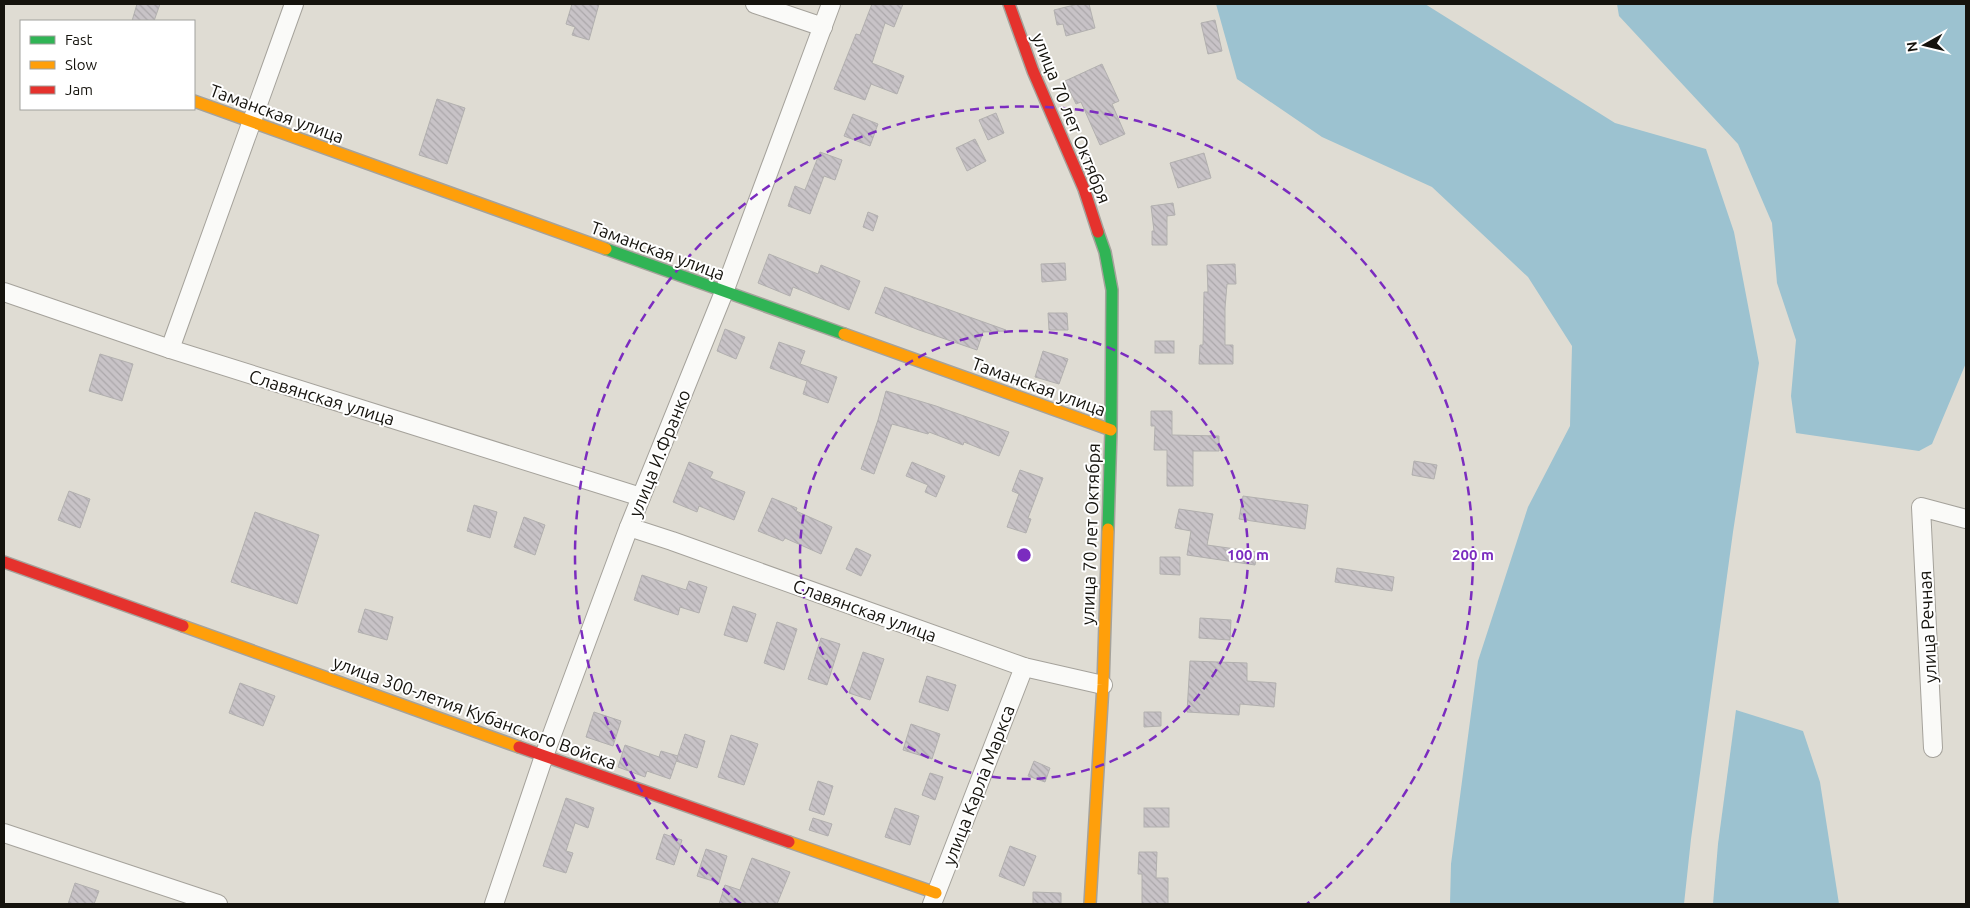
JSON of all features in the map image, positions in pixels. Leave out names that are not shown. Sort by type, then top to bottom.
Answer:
[{"type":"street","points":[[170,349],[294,4]]},
{"type":"street","points":[[755,4],[823,27]]},
{"type":"street","name":"улица И.Франко","points":[[494,904],[544,756],[629,527],[724,292],[832,4]]},
{"type":"street","name":"улица 70 лет Октября","points":[[1009,4],[1033,71],[1084,190],[1105,252],[1112,290],[1111,430],[1103,685],[1090,904]]},
{"type":"street","name":"Таманская улица","points":[[195,101],[1111,430]]},
{"type":"street","name":"Славянская улица","points":[[4,292],[170,349],[641,497]]},
{"type":"street","name":"улица Речная","points":[[1933,748],[1920,507],[1966,519]]},
{"type":"street","name":"Славянская улица","points":[[629,527],[1024,667],[1103,685]]},
{"type":"street","name":"улица 300-летия Кубанского Войска","points":[[4,562],[544,756],[934,899]]},
{"type":"street","name":"улица Карла Маркса","points":[[934,899],[1024,667]]},
{"type":"street","points":[[4,833],[218,904]]},
{"type":"water","points":[[1216,4],[1425,4],[1615,123],[1706,149],[1734,232],[1759,363],[1733,532],[1691,839],[1684,904],[1450,904],[1451,864],[1478,661],[1528,507],[1570,426],[1572,346],[1528,277],[1432,187],[1322,137],[1237,79]]},
{"type":"water","points":[[1617,4],[1966,4],[1966,363],[1932,444],[1919,451],[1796,433],[1791,396],[1796,340],[1777,283],[1772,223],[1738,144],[1619,16]]},
{"type":"water","points":[[1736,710],[1803,731],[1820,782],[1839,904],[1713,904],[1718,844]]},
{"type":"building","points":[[137,4],[160,4],[154,20],[132,20]]},
{"type":"building","points":[[572,4],[599,4],[589,40],[572,35],[575,27],[566,24]]},
{"type":"building","points":[[872,4],[903,4],[894,27],[885,23],[872,63],[904,76],[897,94],[871,84],[865,100],[834,89],[856,34],[860,35]]},
{"type":"building","points":[[1078,4],[1089,4],[1095,28],[1066,36],[1063,24],[1057,25],[1054,10]]},
{"type":"building","points":[[1215,20],[1222,51],[1208,54],[1201,23]]},
{"type":"building","points":[[1102,64],[1119,101],[1112,104],[1125,134],[1100,145],[1081,102],[1076,104],[1065,81]]},
{"type":"building","points":[[437,99],[465,108],[447,164],[419,155]]},
{"type":"building","points":[[996,113],[1004,133],[988,140],[979,120]]},
{"type":"building","points":[[853,114],[878,124],[870,146],[844,136]]},
{"type":"building","points":[[975,139],[986,161],[967,171],[956,148]]},
{"type":"building","points":[[820,152],[842,160],[835,180],[824,176],[810,214],[788,206],[795,186],[805,190]]},
{"type":"building","points":[[1204,153],[1211,178],[1178,188],[1170,163]]},
{"type":"building","points":[[1173,203],[1175,215],[1167,216],[1167,245],[1152,245],[1152,231],[1154,231],[1151,206]]},
{"type":"building","points":[[868,212],[878,216],[873,231],[863,227]]},
{"type":"building","points":[[769,254],[818,274],[821,265],[860,281],[849,310],[793,287],[790,296],[758,283]]},
{"type":"building","points":[[1065,263],[1066,280],[1042,282],[1041,264]]},
{"type":"building","points":[[1235,264],[1236,284],[1227,284],[1225,308],[1225,345],[1233,345],[1233,364],[1199,364],[1200,345],[1203,345],[1204,292],[1208,292],[1207,265]]},
{"type":"building","points":[[885,287],[1006,330],[983,332],[977,350],[919,330],[875,313]]},
{"type":"building","points":[[1048,313],[1067,313],[1068,330],[1049,330]]},
{"type":"building","points":[[725,329],[745,337],[736,359],[717,351]]},
{"type":"building","points":[[1155,341],[1174,341],[1174,353],[1155,353]]},
{"type":"building","points":[[779,342],[805,351],[800,364],[837,377],[828,403],[803,394],[807,381],[770,368]]},
{"type":"building","points":[[1043,351],[1068,359],[1059,384],[1035,377]]},
{"type":"building","points":[[100,354],[133,364],[122,401],[89,391]]},
{"type":"building","points":[[886,391],[936,406],[1009,432],[999,456],[964,442],[963,445],[929,432],[928,434],[892,424],[874,474],[861,469]]},
{"type":"building","points":[[1151,411],[1172,411],[1172,435],[1219,436],[1219,451],[1193,451],[1193,486],[1167,486],[1167,450],[1154,450],[1155,426],[1151,426]]},
{"type":"building","points":[[1414,461],[1437,465],[1434,479],[1412,475]]},
{"type":"building","points":[[689,462],[713,472],[710,478],[745,492],[734,520],[699,506],[697,512],[673,502]]},
{"type":"building","points":[[912,462],[945,476],[936,497],[925,492],[928,485],[906,476]]},
{"type":"building","points":[[1020,470],[1043,478],[1028,518],[1031,519],[1026,533],[1007,527],[1019,494],[1012,491]]},
{"type":"building","points":[[69,491],[90,499],[80,528],[58,520]]},
{"type":"building","points":[[1243,496],[1308,505],[1305,529],[1239,519]]},
{"type":"building","points":[[772,498],[797,508],[796,511],[832,527],[821,554],[785,538],[783,541],[758,531]]},
{"type":"building","points":[[474,505],[497,512],[490,538],[467,531]]},
{"type":"building","points":[[1179,509],[1213,514],[1207,545],[1257,552],[1255,565],[1187,555],[1191,531],[1175,528]]},
{"type":"building","points":[[255,512],[319,535],[297,604],[231,582]]},
{"type":"building","points":[[524,517],[545,525],[535,555],[514,547]]},
{"type":"building","points":[[856,548],[871,555],[861,576],[846,569]]},
{"type":"building","points":[[1160,557],[1180,557],[1180,575],[1160,574]]},
{"type":"building","points":[[1337,568],[1394,577],[1392,591],[1335,582]]},
{"type":"building","points":[[642,575],[686,590],[689,581],[707,587],[699,613],[680,607],[678,615],[634,600]]},
{"type":"building","points":[[733,606],[756,614],[747,642],[724,635]]},
{"type":"building","points":[[365,609],[393,617],[387,640],[358,632]]},
{"type":"building","points":[[1200,618],[1231,620],[1230,640],[1199,638]]},
{"type":"building","points":[[777,622],[797,629],[784,670],[764,663]]},
{"type":"building","points":[[821,638],[840,644],[827,685],[808,679]]},
{"type":"building","points":[[863,652],[884,659],[870,700],[849,693]]},
{"type":"building","points":[[1190,661],[1247,663],[1247,681],[1276,683],[1274,707],[1240,704],[1239,715],[1187,712]]},
{"type":"building","points":[[927,676],[956,685],[948,711],[919,702]]},
{"type":"building","points":[[240,683],[275,696],[263,726],[229,713]]},
{"type":"building","points":[[594,712],[621,721],[613,746],[586,737]]},
{"type":"building","points":[[1144,712],[1161,712],[1161,726],[1144,727]]},
{"type":"building","points":[[911,724],[940,734],[932,759],[903,750]]},
{"type":"building","points":[[685,734],[705,741],[697,768],[676,761]]},
{"type":"building","points":[[731,735],[758,744],[744,785],[718,777]]},
{"type":"building","points":[[625,745],[659,757],[661,751],[678,756],[670,779],[647,771],[645,777],[618,767]]},
{"type":"building","points":[[1034,761],[1050,768],[1045,782],[1028,776]]},
{"type":"building","points":[[930,773],[943,777],[935,800],[922,795]]},
{"type":"building","points":[[818,781],[833,786],[824,815],[809,810]]},
{"type":"building","points":[[566,798],[594,808],[588,828],[575,823],[566,851],[573,853],[566,873],[543,866]]},
{"type":"building","points":[[895,808],[919,816],[910,845],[885,837]]},
{"type":"building","points":[[1144,808],[1169,808],[1169,827],[1144,827]]},
{"type":"building","points":[[813,818],[832,824],[828,836],[809,830]]},
{"type":"building","points":[[664,834],[682,840],[674,865],[656,859]]},
{"type":"building","points":[[1010,846],[1036,856],[1024,886],[999,876]]},
{"type":"building","points":[[706,849],[727,856],[719,883],[697,876]]},
{"type":"building","points":[[1139,852],[1157,852],[1156,878],[1168,878],[1168,904],[1142,904],[1142,874],[1138,874]]},
{"type":"building","points":[[752,858],[790,872],[777,904],[719,904],[725,885],[740,890]]},
{"type":"building","points":[[75,883],[99,891],[94,904],[68,904]]},
{"type":"building","points":[[1033,892],[1061,893],[1061,904],[1033,904]]},
{"type":"traffic: fast","points":[[1098,232],[1105,252],[1112,290],[1108,529]]},
{"type":"traffic: fast","points":[[606,249],[844,334]]},
{"type":"traffic: slow","points":[[195,101],[606,249]]},
{"type":"traffic: slow","points":[[844,334],[1111,430]]},
{"type":"traffic: slow","points":[[1090,904],[1103,685],[1108,529]]},
{"type":"traffic: slow","points":[[183,626],[519,747]]},
{"type":"traffic: slow","points":[[789,842],[936,893]]},
{"type":"traffic: jam","points":[[1009,4],[1033,71],[1084,189],[1098,232]]},
{"type":"traffic: jam","points":[[4,562],[183,626]]},
{"type":"traffic: jam","points":[[519,747],[789,842]]}]
